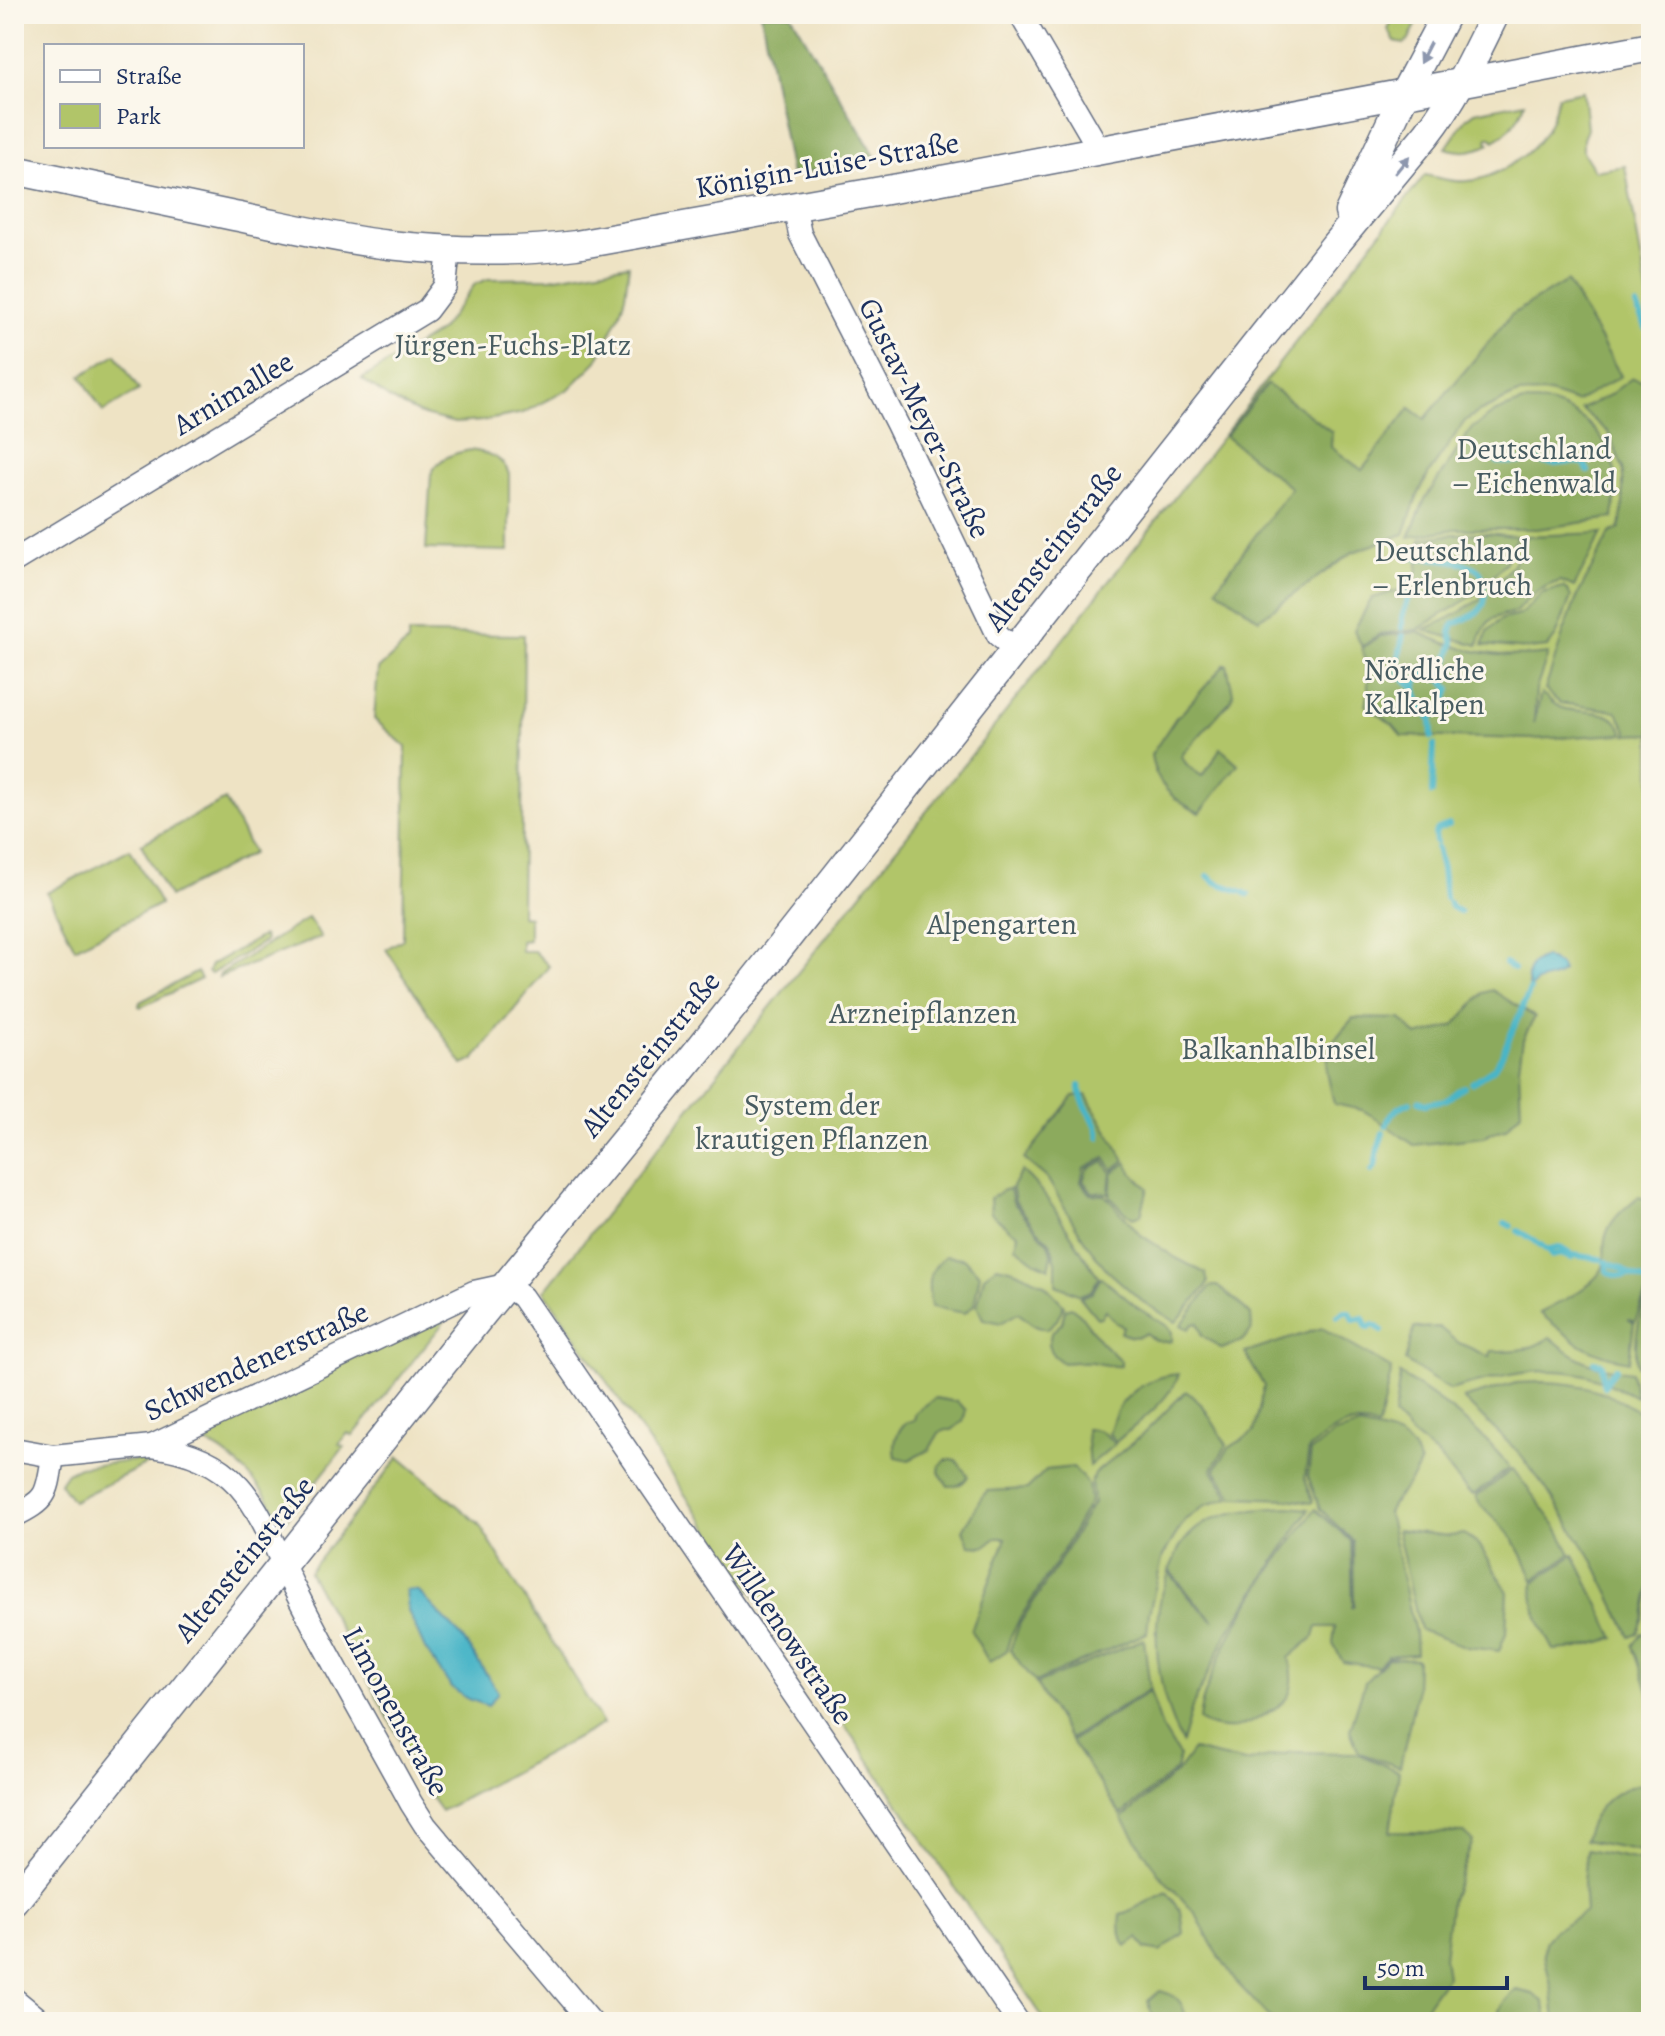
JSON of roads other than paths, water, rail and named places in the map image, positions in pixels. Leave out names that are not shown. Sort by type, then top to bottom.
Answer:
[{"type":"main road","name":"Altensteinstraße","points":[[1334,246],[1405,92],[1446,14]]},
{"type":"main road","name":"Altensteinstraße","points":[[14,1902],[506,1285],[684,1068],[1334,246],[1438,121],[1495,14]]},
{"type":"main road","name":"Königin-Luise-Straße","points":[[14,170],[387,245],[500,252],[576,245],[915,185],[1651,47]]},
{"type":"street","points":[[1020,14],[1099,149]]},
{"type":"street","name":"Gustav-Meyer-Straße","points":[[794,205],[800,234],[897,424],[978,596],[998,635],[1016,650]]},
{"type":"street","name":"Arnimallee","points":[[14,561],[427,310],[445,286],[449,250]]},
{"type":"street","name":"Schwendenerstraße","points":[[14,1449],[53,1456],[152,1446],[466,1295],[506,1285]]},
{"type":"street","name":"Willdenowstraße","points":[[506,1285],[522,1297],[1018,2022]]},
{"type":"street","name":"Limonenstraße","points":[[152,1446],[178,1450],[203,1459],[238,1485],[251,1502],[403,1790],[425,1825],[591,2022]]},
{"type":"street","points":[[14,1516],[36,1504],[46,1493],[53,1456]]},
{"type":"street","points":[[14,1999],[42,2022]]},
{"type":"water","points":[[1544,957],[1560,965],[1563,971],[1536,982],[1530,990],[1529,970],[1534,962]]},
{"type":"water","points":[[406,1590],[418,1591],[461,1636],[498,1692],[488,1706],[466,1698],[451,1687],[425,1649],[408,1611]]},
{"type":"waterway","points":[[1636,306],[1646,328]]},
{"type":"waterway","points":[[1533,460],[1552,464],[1584,463],[1588,471]]},
{"type":"waterway","points":[[1497,462],[1523,462]]},
{"type":"waterway","points":[[1413,557],[1469,565],[1481,574],[1484,587]]},
{"type":"waterway","points":[[1402,628],[1402,617],[1411,592],[1407,580]]},
{"type":"waterway","points":[[1453,641],[1450,632],[1454,624],[1479,611],[1485,595]]},
{"type":"waterway","points":[[1400,674],[1398,663],[1403,636]]},
{"type":"waterway","points":[[1431,718],[1441,709],[1450,689],[1442,679],[1453,644]]},
{"type":"waterway","points":[[1416,690],[1420,676],[1442,679]]},
{"type":"waterway","points":[[1405,679],[1416,690],[1422,710],[1431,718],[1432,737]]},
{"type":"waterway","points":[[1432,793],[1434,745]]},
{"type":"waterway","points":[[1436,842],[1438,829],[1449,825]]},
{"type":"waterway","points":[[1437,848],[1445,898]]},
{"type":"waterway","points":[[1208,876],[1217,883],[1240,891]]},
{"type":"waterway","points":[[1449,903],[1460,912]]},
{"type":"waterway","points":[[1505,964],[1514,969]]},
{"type":"waterway","points":[[1472,1083],[1494,1068],[1501,1057],[1530,990]]},
{"type":"waterway","points":[[1080,1086],[1082,1099],[1099,1137]]},
{"type":"waterway","points":[[1419,1101],[1426,1104],[1444,1100],[1464,1087]]},
{"type":"waterway","points":[[1386,1126],[1395,1111],[1410,1102]]},
{"type":"waterway","points":[[1372,1171],[1383,1133]]},
{"type":"waterway","points":[[1505,1223],[1511,1226]]},
{"type":"waterway","points":[[1518,1231],[1530,1238]]},
{"type":"waterway","points":[[1534,1240],[1547,1250],[1559,1247],[1570,1254]]},
{"type":"waterway","points":[[1547,1250],[1552,1256],[1560,1254],[1571,1258]]},
{"type":"waterway","points":[[1573,1255],[1600,1259]]},
{"type":"waterway","points":[[1605,1262],[1648,1282]]},
{"type":"waterway","points":[[1607,1262],[1607,1271],[1620,1276],[1629,1275]]},
{"type":"waterway","points":[[1338,1316],[1350,1312],[1354,1320],[1363,1318],[1366,1326],[1369,1328],[1373,1325],[1382,1331]]},
{"type":"waterway","points":[[1594,1362],[1602,1364],[1603,1382],[1616,1368],[1604,1386]]},
{"type":"park label","name":"Jürgen-Fuchs-Platz","points":[[513,345]]},
{"type":"park label","name":"Deutschland – Eichenwald","points":[[1534,466]]},
{"type":"park label","name":"Deutschland – Erlenbruch","points":[[1452,568]]},
{"type":"park label","name":"Nördliche Kalkalpen","points":[[1424,687]]},
{"type":"park label","name":"Alpengarten","points":[[1002,924]]},
{"type":"park label","name":"Arzneipflanzen","points":[[923,1013]]},
{"type":"park label","name":"Balkanhalbinsel","points":[[1278,1049]]},
{"type":"park label","name":"System der krautigen Pflanzen","points":[[812,1122]]}]
